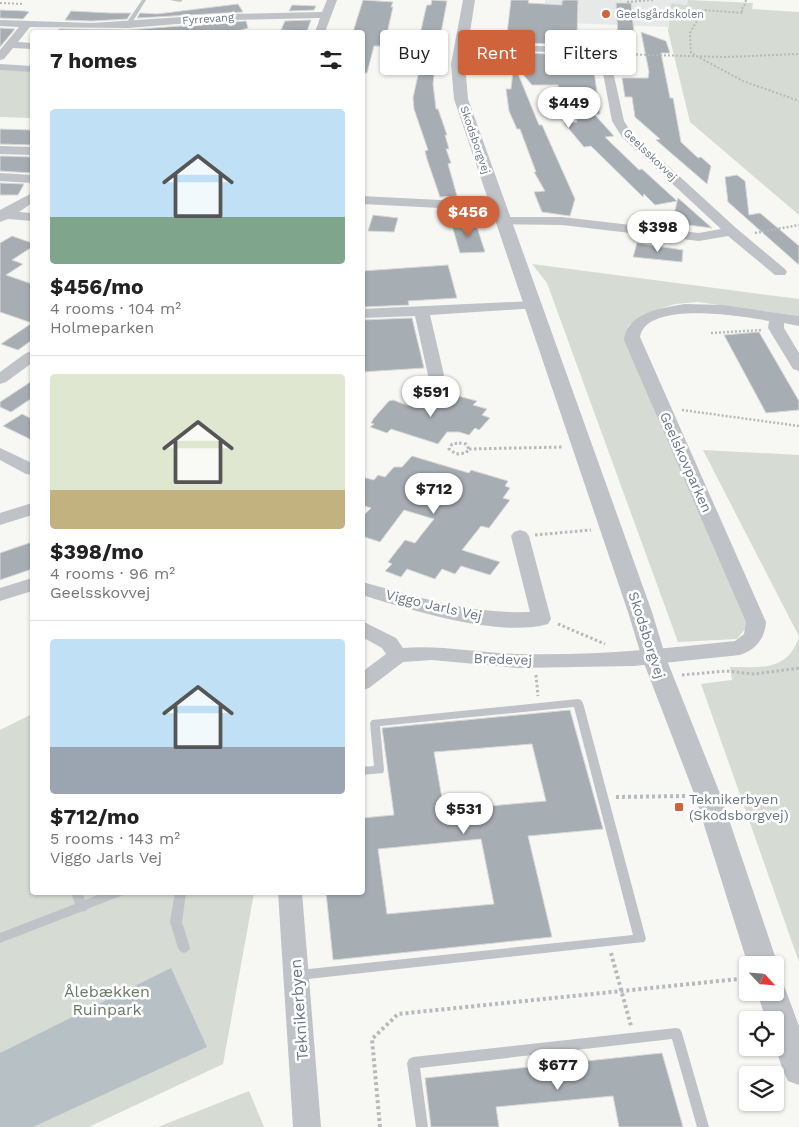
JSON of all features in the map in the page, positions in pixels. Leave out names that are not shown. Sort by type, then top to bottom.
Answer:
[{"type":"street","points":[[321,30],[332,0]]},
{"type":"street","name":"Skodsborgvej","points":[[463,30],[468,0]]},
{"type":"street","name":"Fyrrevang","points":[[0,23],[128,25],[212,18],[326,15]]},
{"type":"street","points":[[256,27],[264,16]]},
{"type":"street","points":[[0,57],[27,24]]},
{"type":"street","points":[[10,45],[30,46]]},
{"type":"street","points":[[0,66],[30,69]]},
{"type":"street","name":"Skodsborgvej","points":[[458,75],[461,99],[500,214],[611,528],[658,668],[708,796],[759,956]]},
{"type":"street","name":"Geelsskovvej","points":[[610,75],[618,121],[626,134],[734,234],[780,272]]},
{"type":"street","points":[[0,150],[30,151]]},
{"type":"street","points":[[0,177],[30,179]]},
{"type":"street","points":[[2,215],[30,199]]},
{"type":"street","points":[[365,200],[699,237],[734,234]]},
{"type":"street","points":[[2,215],[30,217]]},
{"type":"street","points":[[365,314],[532,305]]},
{"type":"street","name":"Geelskovparken","points":[[658,668],[740,648],[751,641],[756,632],[756,622],[632,340],[634,329],[643,321],[658,314],[680,308],[698,307],[799,321]]},
{"type":"street","points":[[422,311],[436,375]]},
{"type":"street","points":[[777,318],[776,328],[799,366]]},
{"type":"street","points":[[0,379],[30,357]]},
{"type":"street","points":[[0,453],[30,469]]},
{"type":"street","points":[[0,519],[30,510]]},
{"type":"street","points":[[520,536],[541,619]]},
{"type":"street","points":[[0,595],[30,585]]},
{"type":"street","name":"Viggo Jarls Vej","points":[[365,589],[417,604],[463,614],[503,619],[541,619]]},
{"type":"street","points":[[365,630],[389,643],[398,655],[365,681]]},
{"type":"street","name":"Bredevej","points":[[398,655],[432,653],[534,661],[624,659],[658,668]]},
{"type":"street","name":"Teknikerbyen","points":[[290,895],[307,1127]]},
{"type":"street","points":[[775,1001],[799,1071]]},
{"type":"lane","points":[[128,25],[144,0]]},
{"type":"lane","points":[[172,0],[180,1]]},
{"type":"lane","points":[[296,975],[640,939],[578,703],[375,723],[379,770],[365,772]]},
{"type":"lane","points":[[77,895],[82,908]]},
{"type":"lane","points":[[0,938],[112,895]]},
{"type":"lane","points":[[180,895],[176,922],[184,948]]},
{"type":"lane","points":[[422,1127],[413,1063],[676,1033],[703,1127]]},
{"type":"path","points":[[627,2],[654,0]]},
{"type":"path","points":[[746,0],[744,7],[741,9],[743,12],[703,10],[699,22],[692,27],[689,35],[691,53],[724,72],[778,95],[799,101]]},
{"type":"path","points":[[0,3],[24,4]]},
{"type":"path","points":[[636,55],[697,57],[799,54]]},
{"type":"path","points":[[734,234],[799,225]]},
{"type":"path","points":[[710,333],[763,330]]},
{"type":"path","points":[[662,408],[799,426]]},
{"type":"path","points":[[470,449],[466,444],[459,442],[452,444],[449,448],[452,453],[459,455],[466,453],[470,449],[582,446]]},
{"type":"path","points":[[520,536],[611,528]]},
{"type":"path","points":[[541,619],[550,624],[561,624],[606,645],[620,644],[624,659]]},
{"type":"path","points":[[534,661],[540,707]]},
{"type":"path","points":[[658,668],[726,671],[739,674],[755,674],[799,668]]},
{"type":"path","points":[[603,797],[708,796]]},
{"type":"path","points":[[608,942],[634,1038]]},
{"type":"path","points":[[380,1127],[372,1039],[398,1014],[739,979]]},
{"type":"shaded area","name":"Geelsgårdskolen","points":[[545,0],[688,0],[688,5],[671,3],[668,27],[543,22]]},
{"type":"shaded area","points":[[171,968],[207,1047],[33,1127],[0,1127],[0,1053]]},
{"type":"green space","points":[[688,0],[753,3],[752,9],[799,12],[799,215],[690,122],[668,31],[671,3],[687,5]]},
{"type":"green space","points":[[0,70],[30,71],[30,118],[0,117]]},
{"type":"green space","points":[[532,264],[799,299],[799,316],[698,302],[675,304],[642,315],[628,326],[626,338],[748,625],[737,639],[678,642],[547,283]]},
{"type":"green space","points":[[703,450],[799,455],[799,636],[790,619]]},
{"type":"green space","points":[[799,637],[799,962],[701,684],[732,680],[730,667],[762,667],[780,662],[788,656]]},
{"type":"green space","name":"Ålebækken Ruinpark","points":[[30,715],[30,895],[254,895],[223,1064],[89,1127],[0,1127],[0,730]]},
{"type":"green space","points":[[249,1091],[264,1127],[158,1127]]},
{"type":"building","points":[[363,0],[393,2],[388,30],[380,30],[380,46],[374,46],[367,73],[365,73],[365,30],[354,30]]},
{"type":"building","points":[[432,0],[447,1],[442,30],[421,30],[427,5],[431,5]]},
{"type":"building","points":[[511,0],[529,0],[528,3],[562,5],[564,0],[578,0],[577,30],[545,30],[545,44],[535,43],[535,30],[507,30]]},
{"type":"building","points":[[616,3],[631,3],[634,30],[618,30]]},
{"type":"building","points":[[238,4],[243,12],[137,18],[140,13],[157,14]]},
{"type":"building","points":[[292,5],[316,6],[314,10],[289,11]]},
{"type":"building","points":[[0,10],[29,12],[23,19],[0,18]]},
{"type":"building","points":[[71,11],[131,13],[127,19],[65,20]]},
{"type":"building","points":[[311,20],[307,30],[281,30],[285,21]]},
{"type":"building","points":[[246,21],[248,28],[241,30],[128,30]]},
{"type":"building","points":[[0,28],[15,29],[0,47]]},
{"type":"building","points":[[59,29],[128,30],[58,30]]},
{"type":"building","points":[[641,32],[666,41],[670,53],[661,53],[670,98],[673,98],[681,142],[698,158],[701,157],[711,166],[707,184],[656,140],[660,139],[635,117],[632,97],[625,97],[622,78],[648,78],[649,72]]},
{"type":"building","points":[[535,53],[545,54],[545,75],[595,75],[600,114],[594,114],[614,136],[605,137],[639,170],[642,169],[677,201],[655,205],[644,194],[643,197],[591,146],[584,147],[564,123],[577,122],[574,95],[559,93],[558,85],[532,85],[523,75],[535,75]]},
{"type":"building","points":[[418,75],[434,75],[436,109],[438,109],[447,135],[445,135],[449,149],[446,149],[451,163],[448,164],[457,196],[440,197],[427,159],[425,151],[428,150],[414,109],[413,98]]},
{"type":"building","points":[[513,75],[519,75],[539,125],[542,125],[575,199],[570,216],[542,212],[534,192],[545,191],[534,172],[536,172],[520,129],[517,129],[509,111],[506,89],[511,89]]},
{"type":"building","points":[[0,129],[30,130],[30,145],[0,144]]},
{"type":"building","points":[[0,156],[30,157],[30,173],[0,171]]},
{"type":"building","points":[[737,175],[745,181],[749,215],[760,213],[799,246],[799,265],[728,202],[725,177]]},
{"type":"building","points":[[0,183],[24,184],[18,195],[0,195]]},
{"type":"building","points":[[678,198],[712,228],[672,223]]},
{"type":"building","points":[[373,215],[398,218],[394,232],[368,231]]},
{"type":"building","points":[[451,222],[476,224],[485,252],[460,253]]},
{"type":"building","points":[[12,236],[30,242],[30,248],[12,260],[23,264],[6,275],[30,283],[30,322],[0,312],[0,243]]},
{"type":"building","points":[[637,243],[683,250],[682,262],[633,257]]},
{"type":"building","points":[[448,265],[457,298],[408,301],[409,305],[365,307],[365,271]]},
{"type":"building","points":[[412,318],[424,368],[365,372],[365,320]]},
{"type":"building","points":[[30,324],[30,341],[18,350],[1,344]]},
{"type":"building","points":[[759,332],[799,401],[799,410],[766,413],[724,335]]},
{"type":"building","points":[[30,382],[30,399],[11,412],[0,407],[0,402]]},
{"type":"building","points":[[449,396],[456,399],[458,396],[477,401],[473,405],[487,409],[482,415],[490,418],[479,430],[475,428],[469,435],[459,432],[447,432],[438,444],[391,429],[387,433],[370,427],[374,424],[371,423],[374,418],[389,401],[393,400],[409,406],[420,399],[426,401],[429,398],[436,400],[439,397],[446,399]]},
{"type":"building","points":[[22,414],[30,418],[30,439],[3,426]]},
{"type":"building","points":[[412,456],[469,473],[471,470],[508,481],[505,486],[510,488],[503,498],[510,500],[489,528],[481,526],[462,550],[500,562],[490,575],[461,566],[455,574],[442,569],[435,579],[407,569],[401,577],[385,571],[392,564],[388,562],[405,540],[415,543],[434,519],[404,510],[380,542],[365,537],[365,514],[371,508],[365,506],[365,478],[374,480],[378,475],[385,477],[394,467],[402,467]]},
{"type":"building","points":[[30,543],[30,570],[0,580],[0,553]]},
{"type":"building","points":[[570,710],[603,829],[528,836],[552,937],[333,960],[326,895],[365,895],[365,818],[394,815],[382,728]],"holes":[[[532,744],[546,801],[444,810],[434,752]],[[481,839],[494,904],[387,914],[378,849]]]},
{"type":"building","points":[[662,1053],[683,1127],[619,1127],[613,1096],[496,1107],[499,1127],[431,1127],[425,1078]]},
{"type":"place","name":"Geelsgårdskolen","points":[[606,14]]},
{"type":"place","name":"Teknikerbyen (Skodsborgvej)","points":[[679,807]]}]
